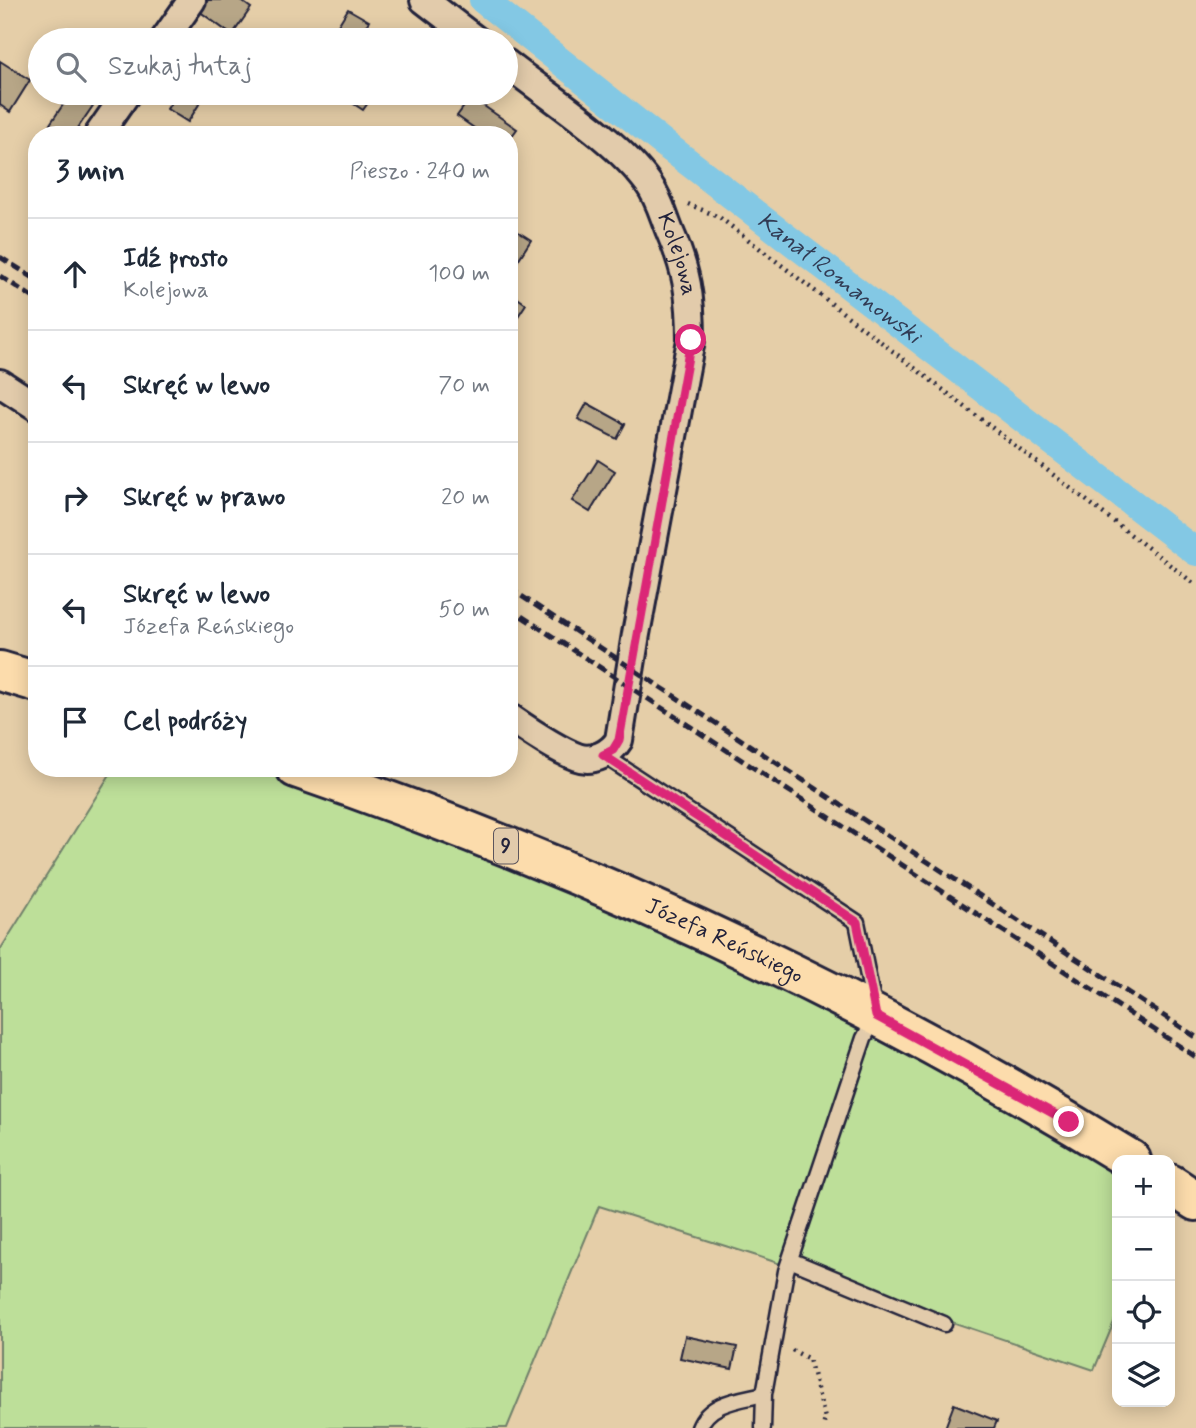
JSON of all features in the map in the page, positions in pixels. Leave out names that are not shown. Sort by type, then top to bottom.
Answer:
[{"type":"main road","points":[[0,671],[28,679]]},
{"type":"main road","name":"Józefa Reńskiego","points":[[321,777],[487,838],[712,935],[876,1016],[1069,1122],[1123,1155]]},
{"type":"main road","points":[[1175,1187],[1196,1201]]},
{"type":"street","points":[[172,28],[192,0]]},
{"type":"street","points":[[424,0],[460,28]]},
{"type":"street","name":"Kolejowa","points":[[518,73],[609,144],[648,183],[681,255],[691,307],[691,340],[619,740],[613,750],[603,755]]},
{"type":"street","points":[[104,126],[119,105]]},
{"type":"street","points":[[0,383],[28,401]]},
{"type":"street","points":[[518,722],[579,758],[603,755]]},
{"type":"lane","points":[[603,755],[857,922],[876,1016],[864,1038],[790,1260],[764,1394],[763,1428]]},
{"type":"lane","points":[[790,1260],[944,1324]]},
{"type":"lane","points":[[699,1428],[704,1415],[725,1403],[764,1394]]},
{"type":"path","points":[[660,205],[687,204],[719,217],[1196,585]]},
{"type":"path","points":[[773,1340],[809,1360],[825,1418],[823,1428]]},
{"type":"green space","points":[[108,777],[321,777],[487,838],[1112,1157],[1112,1327],[1094,1370],[757,1256],[599,1206],[507,1428],[0,1428],[0,950]]},
{"type":"building","points":[[208,0],[240,0],[251,8],[237,28],[222,28],[199,11]]},
{"type":"building","points":[[348,9],[369,21],[365,28],[336,28]]},
{"type":"building","points":[[0,61],[28,79],[28,83],[10,112],[0,105]]},
{"type":"building","points":[[63,105],[93,105],[79,126],[50,124]]},
{"type":"building","points":[[170,105],[199,105],[188,122],[167,109]]},
{"type":"building","points":[[465,105],[482,105],[513,126],[471,126],[457,116]]},
{"type":"building","points":[[518,232],[531,240],[518,260]]},
{"type":"building","points":[[518,298],[526,304],[518,316]]},
{"type":"building","points":[[587,403],[625,424],[617,439],[578,419]]},
{"type":"building","points":[[598,460],[615,471],[590,512],[572,501]]},
{"type":"building","points":[[685,1336],[737,1347],[732,1369],[680,1358]]},
{"type":"building","points":[[954,1404],[997,1421],[994,1428],[945,1428]]},
{"type":"waterway","name":"Kanał Romanowski","points":[[483,0],[666,145],[1196,552]]},
{"type":"railway","points":[[0,257],[28,274]]},
{"type":"railway","points":[[0,276],[28,294]]},
{"type":"railway","points":[[518,594],[1196,1037]]},
{"type":"railway","points":[[518,614],[1196,1057]]},
{"type":"route","points":[[691,340],[619,740],[613,750],[603,755],[857,922],[876,1016],[1069,1122]]}]
